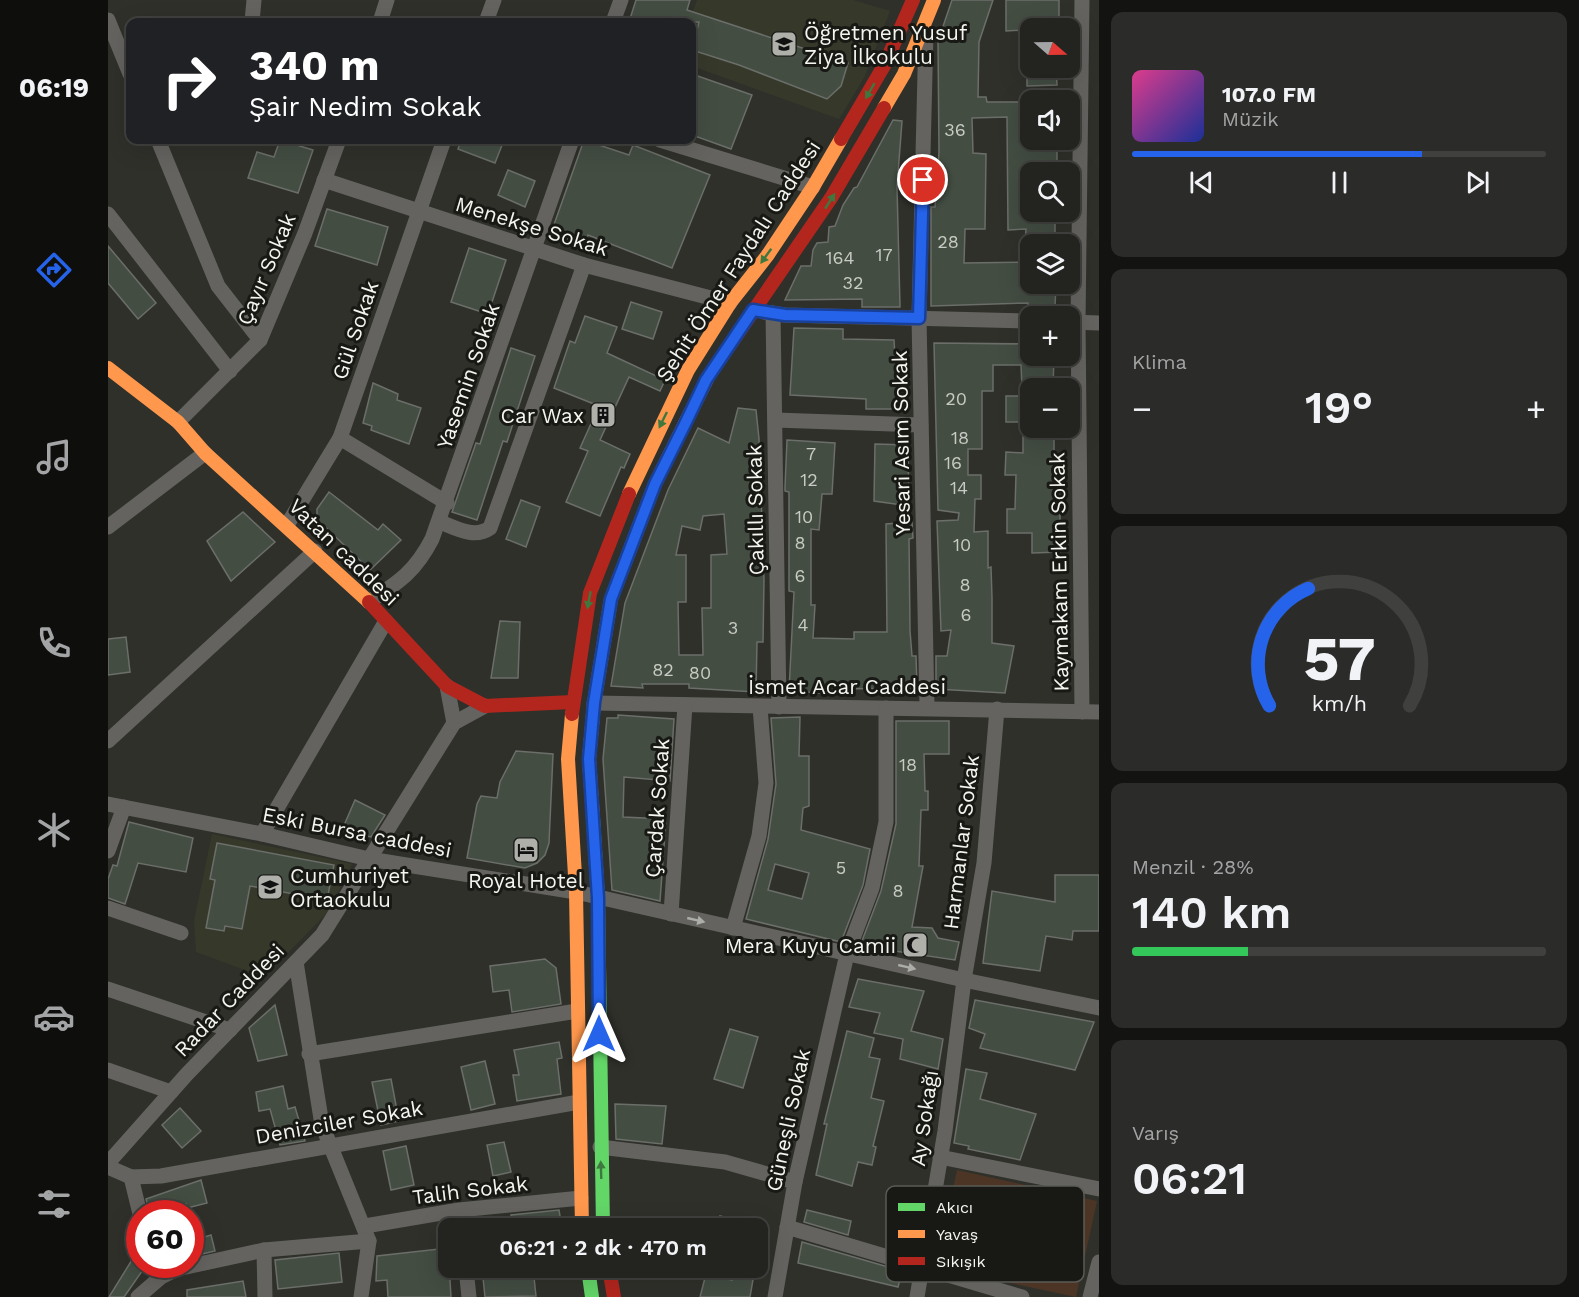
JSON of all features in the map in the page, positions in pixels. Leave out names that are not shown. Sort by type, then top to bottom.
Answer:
[{"type":"main road","name":"Şehit Ömer Faydalı Caddesi","points":[[582,1218],[576,892],[568,759],[573,702],[590,593],[632,486],[687,370],[730,303],[767,256],[813,187],[885,64],[914,0]]},
{"type":"main road","name":"Şehit Ömer Faydalı Caddesi","points":[[603,1218],[598,898],[589,759],[594,703],[611,599],[655,484],[706,380],[831,198],[904,74],[934,0]]},
{"type":"main road","name":"Vatan caddesi","points":[[108,368],[178,422],[205,453],[315,550],[369,602],[447,686],[485,706]]},
{"type":"main road","points":[[485,706],[594,703]]},
{"type":"main road","points":[[589,1278],[592,1297]]},
{"type":"main road","points":[[611,1278],[614,1297]]},
{"type":"street","points":[[381,18],[387,0]]},
{"type":"street","points":[[487,18],[494,0]]},
{"type":"street","points":[[614,18],[621,0]]},
{"type":"street","name":"Yesari Asım Sokak","points":[[914,0],[926,19],[919,318],[927,707]]},
{"type":"street","name":"Kaymakam Erkin Sokak","points":[[1074,306],[1082,0]]},
{"type":"street","points":[[251,1],[252,18]]},
{"type":"street","points":[[108,20],[126,64]]},
{"type":"street","points":[[160,144],[218,286],[260,340]]},
{"type":"street","name":"Çayır Sokak","points":[[178,422],[260,340],[338,144]]},
{"type":"street","name":"Gül Sokak","points":[[287,525],[340,438],[443,144]]},
{"type":"street","name":"Yasemin Sokak","points":[[369,602],[406,578],[421,560],[440,522],[571,144]]},
{"type":"street","points":[[673,144],[813,187]]},
{"type":"street","name":"Menekşe Sokak","points":[[324,180],[584,266],[730,303]]},
{"type":"street","points":[[108,214],[230,371]]},
{"type":"street","points":[[440,522],[470,533],[481,534],[490,528],[584,266]]},
{"type":"street","points":[[753,310],[773,313],[1020,321]]},
{"type":"street","name":"Çakıllı Sokak","points":[[773,313],[779,707]]},
{"type":"street","points":[[1080,322],[1099,323]]},
{"type":"street","name":"Kaymakam Erkin Sokak","points":[[1075,366],[1082,712]]},
{"type":"street","points":[[775,420],[921,425]]},
{"type":"street","points":[[340,438],[447,503]]},
{"type":"street","points":[[108,527],[205,453]]},
{"type":"street","points":[[108,741],[315,550]]},
{"type":"street","points":[[262,834],[386,621]]},
{"type":"street","points":[[447,686],[454,723],[485,706]]},
{"type":"street","name":"İsmet Acar Caddesi","points":[[594,703],[760,707],[927,707],[1099,712]]},
{"type":"street","name":"Çardak Sokak","points":[[671,914],[685,705]]},
{"type":"street","points":[[733,928],[759,836],[766,783],[760,707]]},
{"type":"street","name":"Güneşli Sokak","points":[[775,1297],[795,1182],[847,954],[872,888],[886,822],[886,708]]},
{"type":"street","name":"Harmanlar Sokak","points":[[964,980],[984,863],[997,709]]},
{"type":"street","name":"Radar Caddesi","points":[[111,1154],[322,935],[454,723]]},
{"type":"street","name":"Eski Bursa caddesi","points":[[108,804],[262,834],[369,859],[576,892],[964,980],[1099,1008]]},
{"type":"street","points":[[108,851],[124,807]]},
{"type":"street","points":[[108,908],[181,933]]},
{"type":"street","points":[[296,962],[322,1125],[367,1234],[361,1297]]},
{"type":"street","name":"Ay Sokağı","points":[[935,1186],[964,980]]},
{"type":"street","points":[[108,989],[230,1030]]},
{"type":"street","points":[[309,1054],[577,1011]]},
{"type":"street","points":[[108,1070],[171,1092]]},
{"type":"street","name":"Denizciler Sokak","points":[[108,1167],[131,1177],[161,1176],[579,1102]]},
{"type":"street","points":[[600,1147],[725,1162],[795,1182]]},
{"type":"street","points":[[940,1157],[1099,1189]]},
{"type":"street","points":[[131,1177],[137,1200]]},
{"type":"street","name":"Talih Sokak","points":[[204,1263],[264,1250],[367,1234],[459,1210],[581,1198]]},
{"type":"street","points":[[787,1227],[886,1257]]},
{"type":"street","points":[[264,1250],[265,1297]]},
{"type":"street","points":[[1090,1297],[1099,1262]]},
{"type":"street","points":[[138,1297],[156,1278]]},
{"type":"street","points":[[467,1278],[469,1297]]},
{"type":"street","name":"Ay Sokağı","points":[[917,1297],[920,1282]]},
{"type":"street","points":[[970,1282],[1022,1297]]},
{"type":"shaded area","name":"Öğretmen Yusuf Ziya İlkokulu","points":[[697,0],[853,0],[890,11],[864,78],[839,119],[696,67],[696,18],[690,18]]},
{"type":"shaded area","name":"Cumhuriyet Ortaokulu","points":[[212,834],[352,864],[329,911],[264,977],[196,952],[194,921]]},
{"type":"shaded area","points":[[957,1170],[1029,1186],[954,1186]]},
{"type":"shaded area","points":[[1084,1198],[1097,1201],[1084,1260]]},
{"type":"shaded area","points":[[1006,1282],[1079,1282],[1076,1297]]},
{"type":"building","points":[[636,0],[690,0],[687,10],[848,63],[841,86],[827,99],[739,65],[696,51],[699,22],[696,22],[696,18],[630,18]]},
{"type":"building","points":[[952,0],[993,0],[979,42],[978,97],[986,97],[987,102],[1020,102],[1020,150],[1057,150],[1057,162],[1020,162],[1020,222],[1055,222],[1055,234],[1026,234],[1026,229],[1008,230],[1007,117],[972,118],[973,153],[986,154],[985,229],[965,229],[964,263],[1020,262],[1020,294],[1056,294],[1055,306],[1028,306],[1028,303],[931,306],[931,207],[935,207],[939,152],[938,41]]},
{"type":"building","points":[[1006,0],[1059,0],[1059,18],[1020,18],[1020,30],[1006,31]]},
{"type":"building","points":[[696,75],[752,95],[731,149],[696,136]]},
{"type":"building","points":[[1027,78],[1057,78],[1057,85],[1027,86]]},
{"type":"building","points":[[893,120],[902,121],[897,187],[900,307],[862,307],[862,299],[785,300],[801,266],[811,266],[813,250],[817,243],[828,242],[829,227],[835,226],[843,205],[857,187]]},
{"type":"building","points":[[279,144],[293,144],[313,150],[298,193],[248,178],[257,152],[274,157]]},
{"type":"building","points":[[460,144],[502,144],[495,163],[458,149]]},
{"type":"building","points":[[583,144],[596,144],[629,155],[633,145],[710,175],[672,268],[588,235],[584,245],[551,233]]},
{"type":"building","points":[[508,170],[535,181],[525,207],[498,195]]},
{"type":"building","points":[[327,209],[388,227],[377,265],[315,246]]},
{"type":"building","points":[[108,246],[156,303],[138,319],[108,283]]},
{"type":"building","points":[[469,248],[506,260],[488,314],[451,302]]},
{"type":"building","points":[[631,302],[662,312],[653,339],[622,329]]},
{"type":"building","points":[[585,316],[617,327],[607,353],[665,380],[660,391],[629,377],[600,440],[630,454],[624,468],[621,467],[600,516],[566,502],[588,451],[580,448],[599,406],[554,388],[570,341],[575,343]]},
{"type":"building","points":[[794,328],[843,329],[843,339],[894,340],[898,409],[866,409],[866,399],[790,395]]},
{"type":"building","points":[[934,343],[1020,344],[1020,365],[993,365],[993,391],[982,391],[982,449],[968,449],[968,475],[981,475],[981,499],[975,499],[974,532],[988,531],[992,643],[1014,646],[1005,693],[936,689],[936,656],[947,656],[951,630],[941,631],[937,521],[958,520],[959,513],[938,510]]},
{"type":"building","points":[[511,348],[535,356],[507,442],[503,441],[477,520],[452,512],[476,443],[480,444]]},
{"type":"building","points":[[1021,366],[1054,366],[1053,378],[1022,378]]},
{"type":"building","points":[[373,383],[398,394],[397,400],[421,408],[409,444],[371,430],[372,426],[363,423]]},
{"type":"building","points":[[1006,396],[1020,396],[1020,422],[1006,422]]},
{"type":"building","points":[[738,408],[756,410],[764,580],[763,642],[757,642],[756,692],[689,688],[689,684],[642,684],[643,688],[611,686],[625,603],[668,490],[698,428],[729,443]],"holes":[[[724,514],[727,554],[711,555],[711,608],[702,608],[703,655],[679,655],[678,602],[686,602],[686,555],[676,555],[682,526],[700,530],[703,516]]]},
{"type":"building","points":[[1023,438],[1054,438],[1054,454],[1060,454],[1060,552],[1032,553],[1032,533],[1007,533],[1007,509],[1015,509],[1016,475],[1005,475],[1006,452],[1023,453]]},
{"type":"building","points":[[787,440],[835,443],[832,494],[822,494],[819,530],[811,529],[811,605],[815,605],[813,638],[854,639],[854,632],[887,632],[886,524],[912,522],[913,538],[909,539],[910,631],[912,656],[916,656],[917,688],[835,689],[835,694],[789,691],[794,592],[789,591],[789,492],[785,491]]},
{"type":"building","points":[[875,444],[908,445],[909,506],[874,501]]},
{"type":"building","points":[[329,492],[378,530],[383,524],[401,540],[370,570],[317,519],[317,509]]},
{"type":"building","points":[[521,500],[540,507],[526,547],[506,539]]},
{"type":"building","points":[[243,512],[275,542],[231,581],[207,541]]},
{"type":"building","points":[[500,621],[520,622],[518,678],[491,678]]},
{"type":"building","points":[[126,637],[130,672],[108,675],[108,639]]},
{"type":"building","points":[[618,715],[674,719],[670,781],[624,777],[623,817],[666,819],[660,901],[612,890],[603,759],[607,718],[618,718]]},
{"type":"building","points":[[800,717],[799,756],[809,756],[809,806],[803,808],[801,830],[870,849],[863,885],[841,942],[746,919],[768,839],[776,784],[771,718]],"holes":[[[775,864],[809,873],[802,899],[768,890]]]},
{"type":"building","points":[[896,721],[949,721],[949,754],[924,754],[928,810],[921,810],[919,866],[923,866],[912,927],[932,928],[938,938],[959,942],[955,960],[860,946],[881,891],[896,824]]},
{"type":"building","points":[[516,751],[553,754],[549,843],[545,855],[537,863],[525,868],[467,858],[477,804],[481,796],[497,798],[500,782]]},
{"type":"building","points":[[355,800],[385,815],[371,837],[342,830]]},
{"type":"building","points":[[129,822],[193,838],[186,872],[138,863],[125,904],[108,898],[108,879],[113,865],[117,866]]},
{"type":"building","points":[[217,843],[334,865],[327,900],[250,886],[242,929],[225,926],[224,931],[206,928],[215,880],[210,879]]},
{"type":"building","points":[[1055,875],[1099,875],[1099,931],[1073,931],[1072,940],[1046,936],[1040,971],[983,963],[992,891],[1055,902]]},
{"type":"building","points":[[545,959],[556,968],[561,1004],[512,1012],[509,990],[493,992],[490,966]]},
{"type":"building","points":[[858,979],[924,991],[911,1031],[943,1039],[938,1069],[900,1059],[903,1039],[874,1033],[880,1013],[849,1007]]},
{"type":"building","points":[[975,1000],[1094,1022],[1075,1070],[980,1048],[985,1034],[969,1028]]},
{"type":"building","points":[[275,1005],[287,1055],[258,1061],[249,1028]]},
{"type":"building","points":[[730,1029],[758,1037],[743,1088],[714,1079]]},
{"type":"building","points":[[847,1031],[874,1038],[869,1057],[880,1059],[871,1098],[884,1101],[873,1146],[876,1147],[872,1165],[858,1162],[852,1186],[816,1175],[827,1124],[824,1124]]},
{"type":"building","points":[[559,1042],[562,1058],[557,1059],[561,1094],[517,1101],[513,1075],[519,1075],[514,1050]]},
{"type":"building","points":[[485,1061],[495,1104],[471,1110],[461,1067]]},
{"type":"building","points":[[966,1069],[987,1073],[980,1099],[1036,1114],[1020,1160],[968,1149],[969,1146],[954,1143]]},
{"type":"building","points":[[391,1079],[399,1121],[381,1125],[372,1082]]},
{"type":"building","points":[[283,1086],[288,1109],[295,1107],[305,1141],[280,1145],[270,1109],[259,1111],[256,1092]]},
{"type":"building","points":[[615,1104],[666,1106],[662,1144],[616,1139]]},
{"type":"building","points":[[180,1108],[201,1131],[182,1148],[162,1125]]},
{"type":"building","points":[[504,1142],[511,1172],[493,1176],[487,1145]]},
{"type":"building","points":[[406,1146],[414,1185],[391,1190],[383,1151]]},
{"type":"building","points":[[201,1180],[207,1203],[204,1204],[204,1200],[146,1199]]},
{"type":"building","points":[[559,1210],[560,1218],[511,1218],[511,1215]]},
{"type":"building","points":[[807,1210],[851,1221],[848,1235],[804,1222]]},
{"type":"building","points":[[211,1235],[215,1251],[204,1254],[204,1237]]},
{"type":"building","points":[[802,1242],[886,1266],[886,1282],[899,1282],[898,1287],[798,1263]]},
{"type":"building","points":[[438,1249],[438,1278],[450,1278],[451,1297],[388,1297],[387,1280],[376,1281],[377,1256]]},
{"type":"building","points":[[339,1253],[342,1282],[278,1289],[275,1260]]},
{"type":"building","points":[[126,1270],[126,1278],[137,1278],[124,1297],[109,1297]]},
{"type":"building","points":[[483,1278],[534,1278],[536,1296],[485,1297]]},
{"type":"building","points":[[705,1278],[732,1280],[732,1278],[753,1278],[750,1297],[700,1297]]},
{"type":"building","points":[[243,1281],[246,1297],[187,1297],[187,1290]]},
{"type":"traffic: fast","points":[[593,818],[598,898],[603,1218]]},
{"type":"traffic: fast","points":[[589,1278],[592,1297]]},
{"type":"traffic: slow","points":[[884,108],[904,74],[934,0]]},
{"type":"traffic: slow","points":[[629,494],[688,370],[730,303],[767,256],[813,187],[841,139]]},
{"type":"traffic: slow","points":[[108,368],[178,422],[205,453],[369,602]]},
{"type":"traffic: slow","points":[[593,818],[589,759],[594,703],[611,599],[655,484],[708,377]]},
{"type":"traffic: slow","points":[[572,714],[568,759],[576,892],[582,1218]]},
{"type":"traffic: jam","points":[[841,139],[885,64],[913,0]]},
{"type":"traffic: jam","points":[[708,377],[831,198],[884,108]]},
{"type":"traffic: jam","points":[[572,714],[590,593],[629,494]]},
{"type":"traffic: jam","points":[[369,602],[447,686],[485,706],[573,702]]},
{"type":"traffic: jam","points":[[611,1278],[614,1297]]},
{"type":"place","name":"Öğretmen Yusuf Ziya İlkokulu","points":[[784,44]]},
{"type":"place","name":"Car Wax","points":[[603,415]]},
{"type":"place","name":"Royal Hotel","points":[[526,850]]},
{"type":"place","name":"Cumhuriyet Ortaokulu","points":[[270,887]]},
{"type":"place","name":"Mera Kuyu Camii","points":[[915,945]]},
{"type":"route","points":[[599,1034],[598,898],[589,759],[594,703],[611,599],[655,484],[706,380],[753,310],[785,315],[919,318],[923,180]]}]
